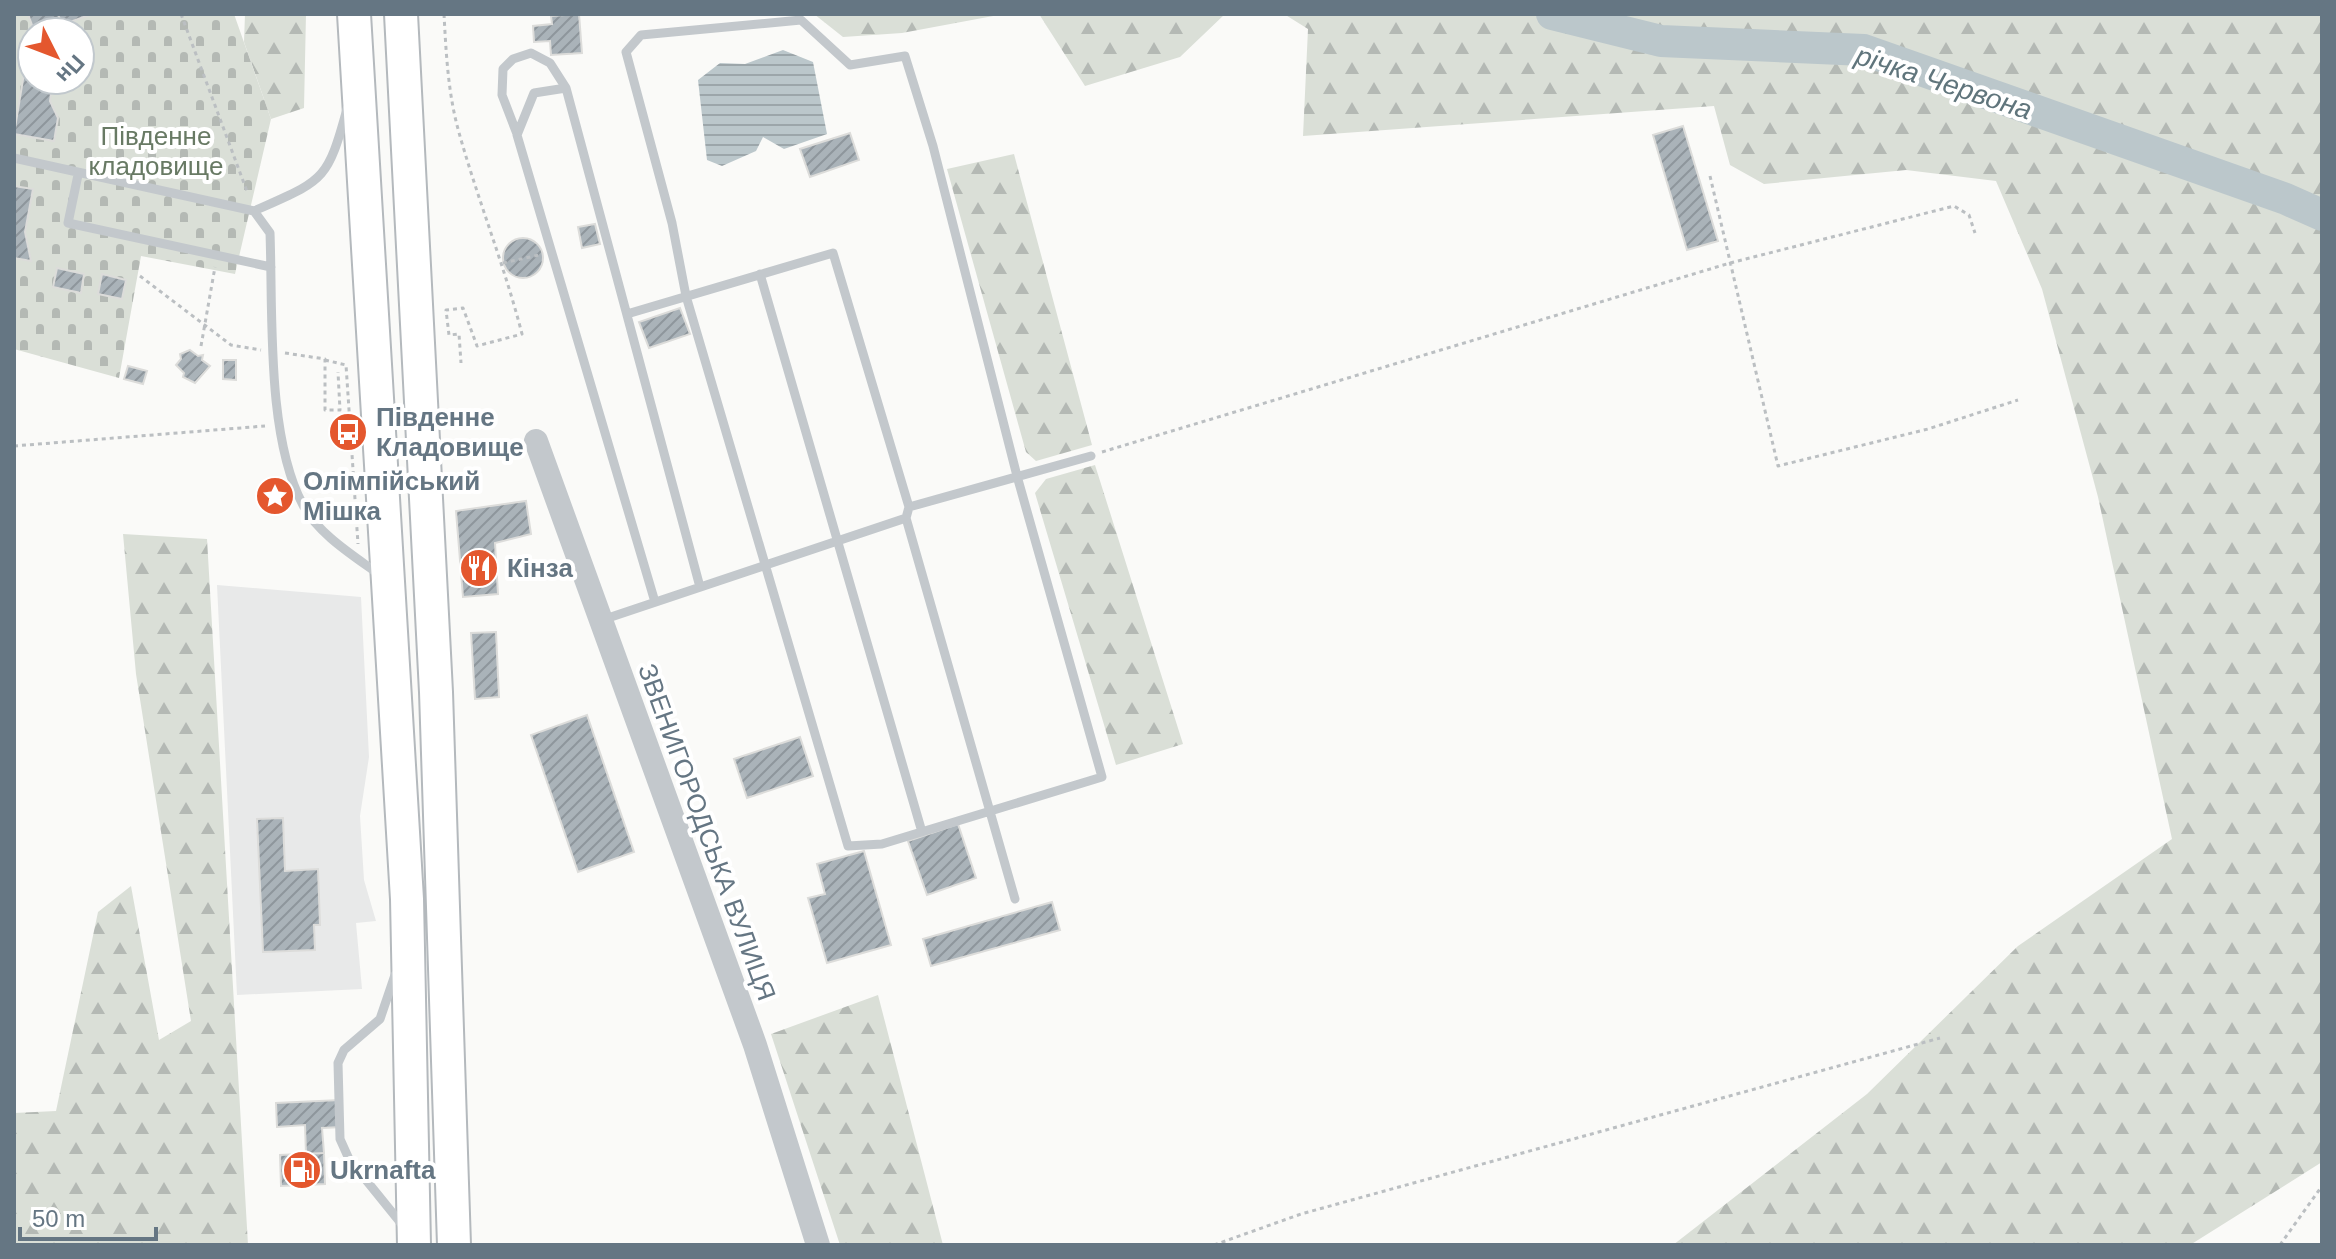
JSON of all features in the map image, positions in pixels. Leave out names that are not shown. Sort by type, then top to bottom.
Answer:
[{"type":"highway","points":[[354,14],[408,930],[414,1242]]},
{"type":"highway","points":[[401,14],[436,692],[454,1245]]},
{"type":"street","name":"ЗВЕНИГОРОДСЬКА ВУЛИЦЯ","points":[[536,441],[755,1045],[818,1245]]},
{"type":"lane","points":[[801,20],[850,65],[905,56],[933,146],[1017,476],[1102,777],[882,844],[848,846],[686,296],[672,223],[626,52],[641,35],[801,20]]},
{"type":"lane","points":[[655,602],[517,135],[502,95],[503,69],[513,59],[531,53],[550,63],[566,88],[700,587]]},
{"type":"lane","points":[[14,158],[78,175],[254,211],[313,185],[323,175],[337,147],[358,71]]},
{"type":"lane","points":[[517,135],[534,93],[566,88]]},
{"type":"lane","points":[[78,175],[68,223],[271,267]]},
{"type":"lane","points":[[254,211],[270,233],[277,425],[303,505],[317,524],[389,582]]},
{"type":"lane","points":[[627,314],[833,253],[1015,899]]},
{"type":"lane","points":[[760,274],[922,832]]},
{"type":"lane","points":[[601,621],[838,541],[907,513],[1017,476],[1091,456]]},
{"type":"lane","points":[[408,930],[380,1019],[344,1050],[338,1063],[340,1139],[349,1159],[414,1242]]},
{"type":"path","points":[[181,14],[254,211]]},
{"type":"path","points":[[444,14],[450,92],[458,129],[503,263],[522,334],[477,346],[463,308],[446,310],[449,335],[459,334],[461,363]]},
{"type":"path","points":[[1710,176],[1778,466],[1928,429],[2018,400]]},
{"type":"path","points":[[1091,456],[1730,263],[1954,206],[1969,215],[1975,233]]},
{"type":"path","points":[[503,263],[552,252]]},
{"type":"path","points":[[201,346],[218,255]]},
{"type":"path","points":[[140,276],[231,345],[346,365],[359,560]]},
{"type":"path","points":[[325,359],[325,410],[340,410],[338,372]]},
{"type":"path","points":[[14,446],[224,432],[277,425]]},
{"type":"path","points":[[1214,1245],[1301,1214],[1940,1038]]},
{"type":"path","points":[[2280,1245],[2322,1186]]},
{"type":"shaded area","points":[[783,50],[813,62],[827,134],[784,149],[763,137],[756,151],[722,166],[707,160],[698,80],[720,63],[745,64]]},
{"type":"shaded area","points":[[217,585],[361,597],[369,757],[360,816],[364,880],[376,921],[356,923],[362,989],[237,995]]},
{"type":"green space","name":"Південне кладовище","points":[[14,14],[234,14],[271,119],[235,274],[141,256],[119,378],[14,349]]},
{"type":"green space","points":[[245,14],[306,14],[304,108],[271,119],[244,42]]},
{"type":"green space","points":[[814,14],[1004,14],[902,33],[843,37]]},
{"type":"green space","points":[[1039,14],[1225,14],[1180,57],[1085,86]]},
{"type":"green space","points":[[1284,14],[2322,14],[2322,1162],[2190,1245],[1673,1245],[1867,1094],[2018,946],[2172,839],[2098,497],[2042,289],[1996,181],[1906,170],[1764,184],[1730,165],[1714,106],[1303,136],[1308,29]]},
{"type":"green space","points":[[1014,154],[1092,445],[1036,461],[1026,452],[947,169]]},
{"type":"green space","points":[[1095,465],[1183,744],[1116,765],[1035,493],[1046,479]]},
{"type":"green space","points":[[123,534],[207,539],[248,1245],[14,1245],[14,1113],[56,1111],[98,912],[131,886],[159,1040],[191,1021],[136,674]]},
{"type":"green space","points":[[878,995],[943,1245],[840,1245],[771,1034]]},
{"type":"building","points":[[28,14],[59,16],[29,16]]},
{"type":"building","points":[[58,14],[92,14],[87,16]]},
{"type":"building","points":[[579,14],[582,53],[551,55],[550,41],[534,42],[533,26],[552,24],[551,16]]},
{"type":"building","points":[[20,96],[51,96],[58,118],[54,141],[14,134]]},
{"type":"building","points":[[1683,126],[1718,241],[1687,250],[1653,135]]},
{"type":"building","points":[[850,133],[859,160],[810,177],[800,149]]},
{"type":"building","points":[[14,186],[33,189],[25,232],[31,261],[14,258]]},
{"type":"building","points":[[595,224],[600,244],[582,248],[578,227]]},
{"type":"building","points":[[523,238],[537,244],[543,258],[537,272],[523,278],[509,272],[503,258],[509,244]]},
{"type":"building","points":[[57,268],[84,274],[81,293],[53,287]]},
{"type":"building","points":[[102,274],[126,280],[122,299],[98,294]]},
{"type":"building","points":[[680,308],[690,334],[649,348],[639,322]]},
{"type":"building","points":[[190,350],[198,356],[203,355],[202,360],[210,366],[195,383],[183,377],[184,373],[176,365],[181,359],[180,354]]},
{"type":"building","points":[[223,360],[236,360],[236,380],[223,379]]},
{"type":"building","points":[[128,366],[147,371],[143,384],[124,379]]},
{"type":"building","name":"Кінза","points":[[526,501],[531,534],[495,543],[498,594],[463,597],[456,511]]},
{"type":"building","points":[[496,632],[499,697],[475,699],[471,633]]},
{"type":"building","points":[[587,715],[634,852],[578,872],[531,735]]},
{"type":"building","points":[[800,737],[813,776],[747,798],[734,759]]},
{"type":"building","points":[[283,818],[285,871],[318,869],[320,925],[314,925],[315,950],[263,952],[257,819]]},
{"type":"building","points":[[958,824],[976,878],[927,895],[908,841]]},
{"type":"building","points":[[864,851],[891,945],[827,963],[808,898],[825,894],[817,864]]},
{"type":"building","points":[[1052,902],[1060,930],[931,966],[923,939]]},
{"type":"building","points":[[340,1100],[342,1127],[322,1128],[324,1153],[306,1154],[305,1125],[277,1127],[276,1103]]},
{"type":"building","name":"Ukrnafta","points":[[324,1153],[325,1184],[281,1186],[280,1155]]},
{"type":"waterway","name":"річка Червона","points":[[1552,14],[1661,41],[1864,50],[2286,199],[2322,215]]},
{"type":"place","name":"Південне Кладовище","points":[[348,432]]},
{"type":"place","name":"Олімпійський Мішка","points":[[275,496]]},
{"type":"place","name":"Кінза","points":[[479,568]]},
{"type":"place","name":"Ukrnafta","points":[[302,1170]]}]
